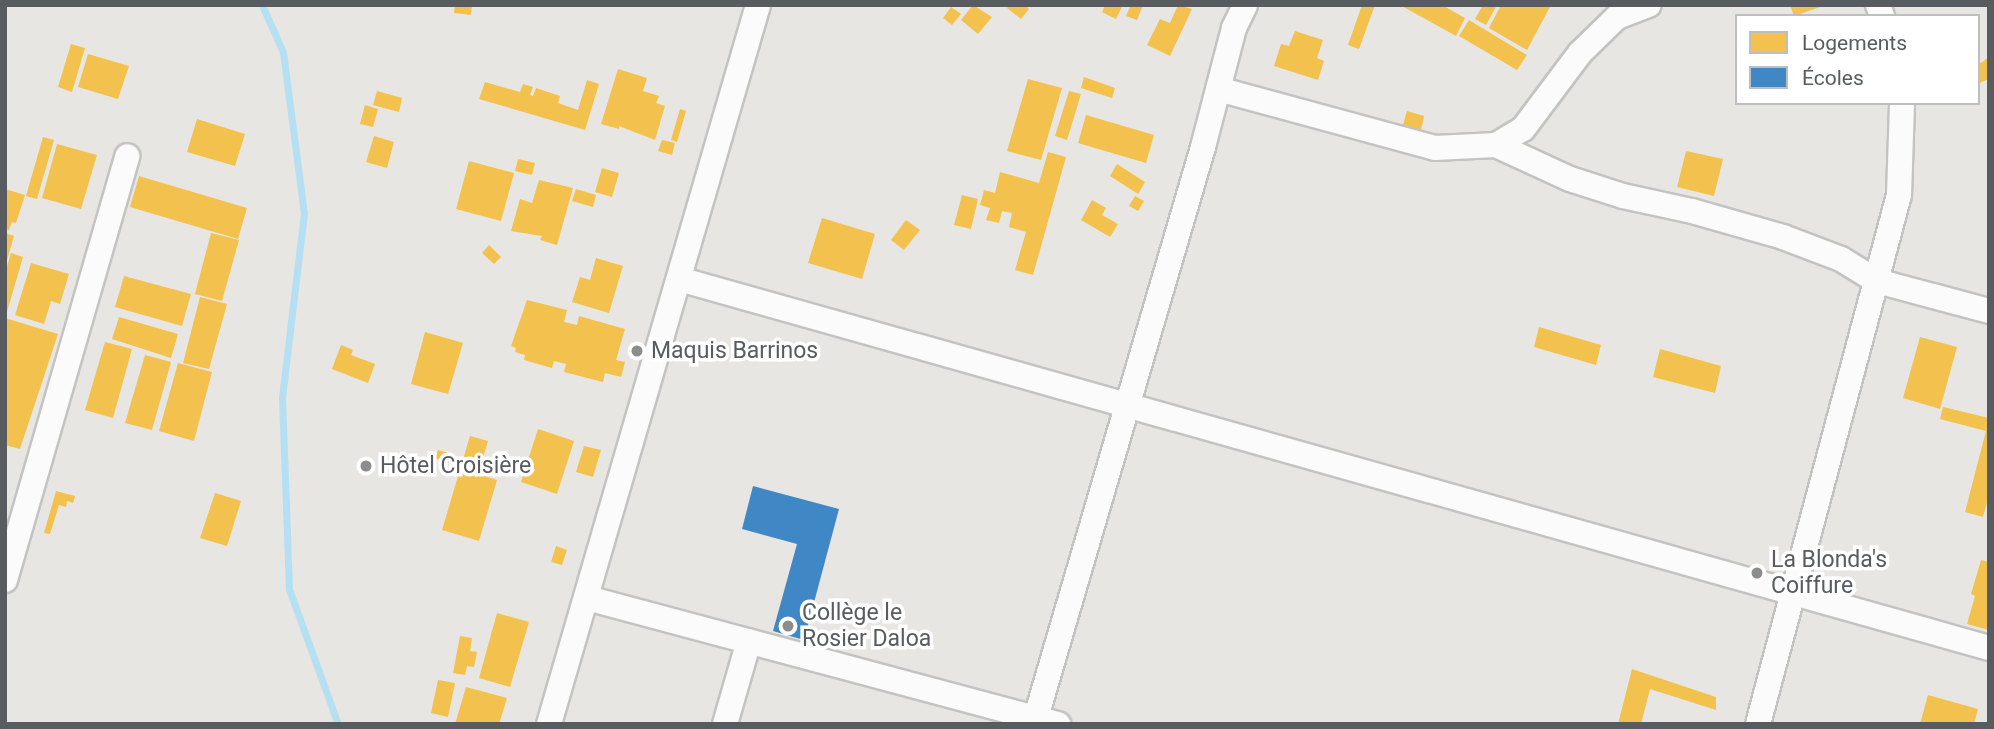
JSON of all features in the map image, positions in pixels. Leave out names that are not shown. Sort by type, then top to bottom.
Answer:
[{"type":"street","points":[[549,724],[758,5]]},
{"type":"street","points":[[587,598],[1043,722],[1127,405],[1234,28],[1245,5]]},
{"type":"street","points":[[1496,145],[1523,129],[1580,53],[1617,18],[1649,5]]},
{"type":"street","points":[[1218,89],[1435,148],[1496,145],[1596,188],[1783,237],[1841,259],[1877,281],[1989,311]]},
{"type":"street","points":[[1758,724],[1795,594],[1899,195],[1902,105]]},
{"type":"street","points":[[5,580],[127,156]]},
{"type":"street","points":[[679,279],[1989,648]]},
{"type":"street","points":[[725,724],[749,641]]},
{"type":"building: Logements","points":[[455,5],[472,5],[471,15],[454,13]]},
{"type":"building: Logements","points":[[973,5],[992,17],[978,34],[961,20]]},
{"type":"building: Logements","points":[[1010,5],[1025,5],[1029,9],[1021,19],[1007,8]]},
{"type":"building: Logements","points":[[1105,5],[1123,5],[1116,19],[1102,12]]},
{"type":"building: Logements","points":[[1131,5],[1143,5],[1137,20],[1126,16]]},
{"type":"building: Logements","points":[[1178,5],[1192,9],[1170,56],[1147,45],[1160,19],[1170,23]]},
{"type":"building: Logements","points":[[1362,5],[1375,5],[1359,49],[1348,45]]},
{"type":"building: Logements","points":[[1400,5],[1442,5],[1465,18],[1456,36]]},
{"type":"building: Logements","points":[[1483,5],[1497,5],[1486,25],[1475,19]]},
{"type":"building: Logements","points":[[1501,5],[1551,5],[1527,50],[1489,28]]},
{"type":"building: Logements","points":[[1790,5],[1826,5],[1800,14],[1793,14]]},
{"type":"building: Logements","points":[[951,7],[961,14],[952,25],[943,18]]},
{"type":"building: Logements","points":[[1469,20],[1527,55],[1517,70],[1459,36]]},
{"type":"building: Logements","points":[[1295,31],[1323,40],[1317,58],[1324,61],[1318,80],[1274,66],[1281,44],[1289,46]]},
{"type":"building: Logements","points":[[71,44],[85,48],[72,92],[58,87]]},
{"type":"building: Logements","points":[[88,54],[129,66],[118,99],[78,87]]},
{"type":"building: Logements","points":[[1989,57],[1989,79],[1980,83],[1980,64]]},
{"type":"building: Logements","points":[[618,69],[647,78],[643,91],[659,96],[656,103],[665,106],[655,140],[619,126],[619,129],[601,124]]},
{"type":"building: Logements","points":[[1084,77],[1115,88],[1112,98],[1081,88]]},
{"type":"building: Logements","points":[[1028,79],[1062,88],[1041,160],[1007,151]]},
{"type":"building: Logements","points":[[587,80],[599,84],[585,130],[479,99],[485,82],[520,92],[523,84],[533,87],[530,95],[533,96],[536,88],[560,96],[558,103],[578,110]]},
{"type":"building: Logements","points":[[377,91],[402,98],[399,112],[373,105]]},
{"type":"building: Logements","points":[[1069,91],[1081,94],[1067,140],[1055,136]]},
{"type":"building: Logements","points":[[365,105],[378,109],[373,127],[360,124]]},
{"type":"building: Logements","points":[[680,109],[686,111],[677,142],[671,140]]},
{"type":"building: Logements","points":[[1407,111],[1424,116],[1421,130],[1403,125]]},
{"type":"building: Logements","points":[[1086,115],[1154,135],[1146,163],[1078,143]]},
{"type":"building: Logements","points":[[197,119],[245,134],[235,166],[187,152]]},
{"type":"building: Logements","points":[[374,136],[394,142],[387,168],[366,162]]},
{"type":"building: Logements","points":[[43,137],[54,140],[37,199],[26,196]]},
{"type":"building: Logements","points":[[662,140],[675,143],[672,155],[658,151]]},
{"type":"building: Logements","points":[[57,144],[97,155],[81,209],[42,198]]},
{"type":"building: Logements","points":[[1686,151],[1723,159],[1714,196],[1677,187]]},
{"type":"building: Logements","points":[[1048,152],[1066,157],[1033,275],[1015,270],[1026,232],[1009,227],[1012,213],[1002,211],[999,223],[986,220],[990,208],[980,205],[984,190],[995,193],[1000,172],[1039,183]]},
{"type":"building: Logements","points":[[518,159],[535,163],[532,175],[515,171]]},
{"type":"building: Logements","points":[[469,161],[514,173],[501,221],[456,209]]},
{"type":"building: Logements","points":[[1117,164],[1145,182],[1138,194],[1110,176]]},
{"type":"building: Logements","points":[[602,168],[619,173],[612,197],[595,192]]},
{"type":"building: Logements","points":[[139,176],[247,208],[238,239],[130,207]]},
{"type":"building: Logements","points":[[539,180],[573,188],[557,245],[540,240],[542,236],[511,231],[520,199],[532,203]]},
{"type":"building: Logements","points":[[5,189],[25,195],[16,223],[12,222],[9,230],[5,229]]},
{"type":"building: Logements","points":[[576,189],[596,195],[593,207],[572,201]]},
{"type":"building: Logements","points":[[962,195],[978,199],[971,229],[954,225]]},
{"type":"building: Logements","points":[[1135,196],[1144,201],[1138,211],[1129,206]]},
{"type":"building: Logements","points":[[1092,200],[1106,208],[1102,215],[1118,224],[1110,237],[1081,220]]},
{"type":"building: Logements","points":[[822,218],[875,234],[862,279],[808,263]]},
{"type":"building: Logements","points":[[906,220],[920,230],[904,250],[891,240]]},
{"type":"building: Logements","points":[[5,233],[14,236],[6,264],[5,264]]},
{"type":"building: Logements","points":[[211,233],[239,240],[222,301],[195,294]]},
{"type":"building: Logements","points":[[489,245],[501,257],[494,264],[482,253]]},
{"type":"building: Logements","points":[[11,253],[23,257],[6,315],[5,272]]},
{"type":"building: Logements","points":[[596,258],[623,266],[609,313],[572,302],[580,277],[590,280]]},
{"type":"building: Logements","points":[[31,263],[69,274],[60,304],[51,301],[44,324],[15,315]]},
{"type":"building: Logements","points":[[124,276],[191,294],[182,326],[115,307]]},
{"type":"building: Logements","points":[[200,297],[227,304],[209,369],[183,363]]},
{"type":"building: Logements","points":[[527,300],[567,310],[564,322],[577,325],[579,316],[625,329],[616,360],[625,362],[621,377],[605,373],[603,382],[564,372],[566,364],[554,361],[552,368],[524,360],[525,355],[515,352],[516,348],[511,346]]},
{"type":"building: Logements","points":[[119,317],[178,334],[171,358],[112,339]]},
{"type":"building: Logements","points":[[5,318],[58,334],[20,449],[5,445]]},
{"type":"building: Logements","points":[[1539,327],[1601,345],[1596,365],[1534,347]]},
{"type":"building: Logements","points":[[425,332],[463,343],[448,394],[411,384]]},
{"type":"building: Logements","points":[[1920,337],[1957,347],[1940,409],[1903,398]]},
{"type":"building: Logements","points":[[105,342],[132,349],[113,418],[85,410]]},
{"type":"building: Logements","points":[[341,345],[353,350],[351,355],[375,364],[368,383],[332,369]]},
{"type":"building: Logements","points":[[1660,349],[1721,366],[1715,393],[1653,377]]},
{"type":"building: Logements","points":[[145,355],[171,362],[152,430],[125,423]]},
{"type":"building: Logements","points":[[178,363],[212,372],[194,441],[159,431]]},
{"type":"building: Logements","points":[[1943,407],[1989,418],[1989,495],[1983,517],[1965,512],[1986,431],[1940,419]]},
{"type":"building: Logements","points":[[538,429],[574,441],[557,494],[521,482]]},
{"type":"building: Logements","points":[[470,436],[488,441],[478,474],[497,480],[479,541],[442,530]]},
{"type":"building: Logements","points":[[584,446],[601,450],[593,477],[576,472]]},
{"type":"building: Logements","points":[[438,450],[452,454],[449,463],[435,458]]},
{"type":"building: Logements","points":[[56,491],[75,496],[73,503],[67,501],[66,507],[59,505],[50,534],[44,533]]},
{"type":"building: Logements","points":[[215,493],[241,501],[227,546],[200,538]]},
{"type":"building: Logements","points":[[556,546],[567,550],[562,565],[551,562]]},
{"type":"building: Logements","points":[[1981,560],[1989,562],[1989,630],[1967,624],[1975,596],[1971,594]]},
{"type":"building: Logements","points":[[497,613],[529,622],[510,687],[479,678]]},
{"type":"building: Logements","points":[[460,636],[472,638],[470,651],[477,652],[474,667],[467,666],[465,675],[453,673]]},
{"type":"building: Logements","points":[[1632,669],[1716,697],[1716,710],[1650,689],[1641,724],[1618,724]]},
{"type":"building: Logements","points":[[438,680],[455,683],[448,717],[431,713]]},
{"type":"building: Logements","points":[[466,687],[507,698],[499,724],[455,724]]},
{"type":"building: Logements","points":[[1928,695],[1978,709],[1974,724],[1920,724]]},
{"type":"building: Écoles","points":[[753,486],[839,509],[804,640],[773,631],[797,544],[742,529]]},
{"type":"waterway","points":[[262,5],[283,52],[304,213],[282,398],[289,589],[338,724]]},
{"type":"place","name":"Maquis Barrinos","points":[[637,351]]},
{"type":"place","name":"Hôtel Croisière","points":[[366,466]]},
{"type":"place","name":"La Blonda's Coiffure","points":[[1757,573]]},
{"type":"place","name":"Collège le Rosier Daloa","points":[[788,626]]}]
